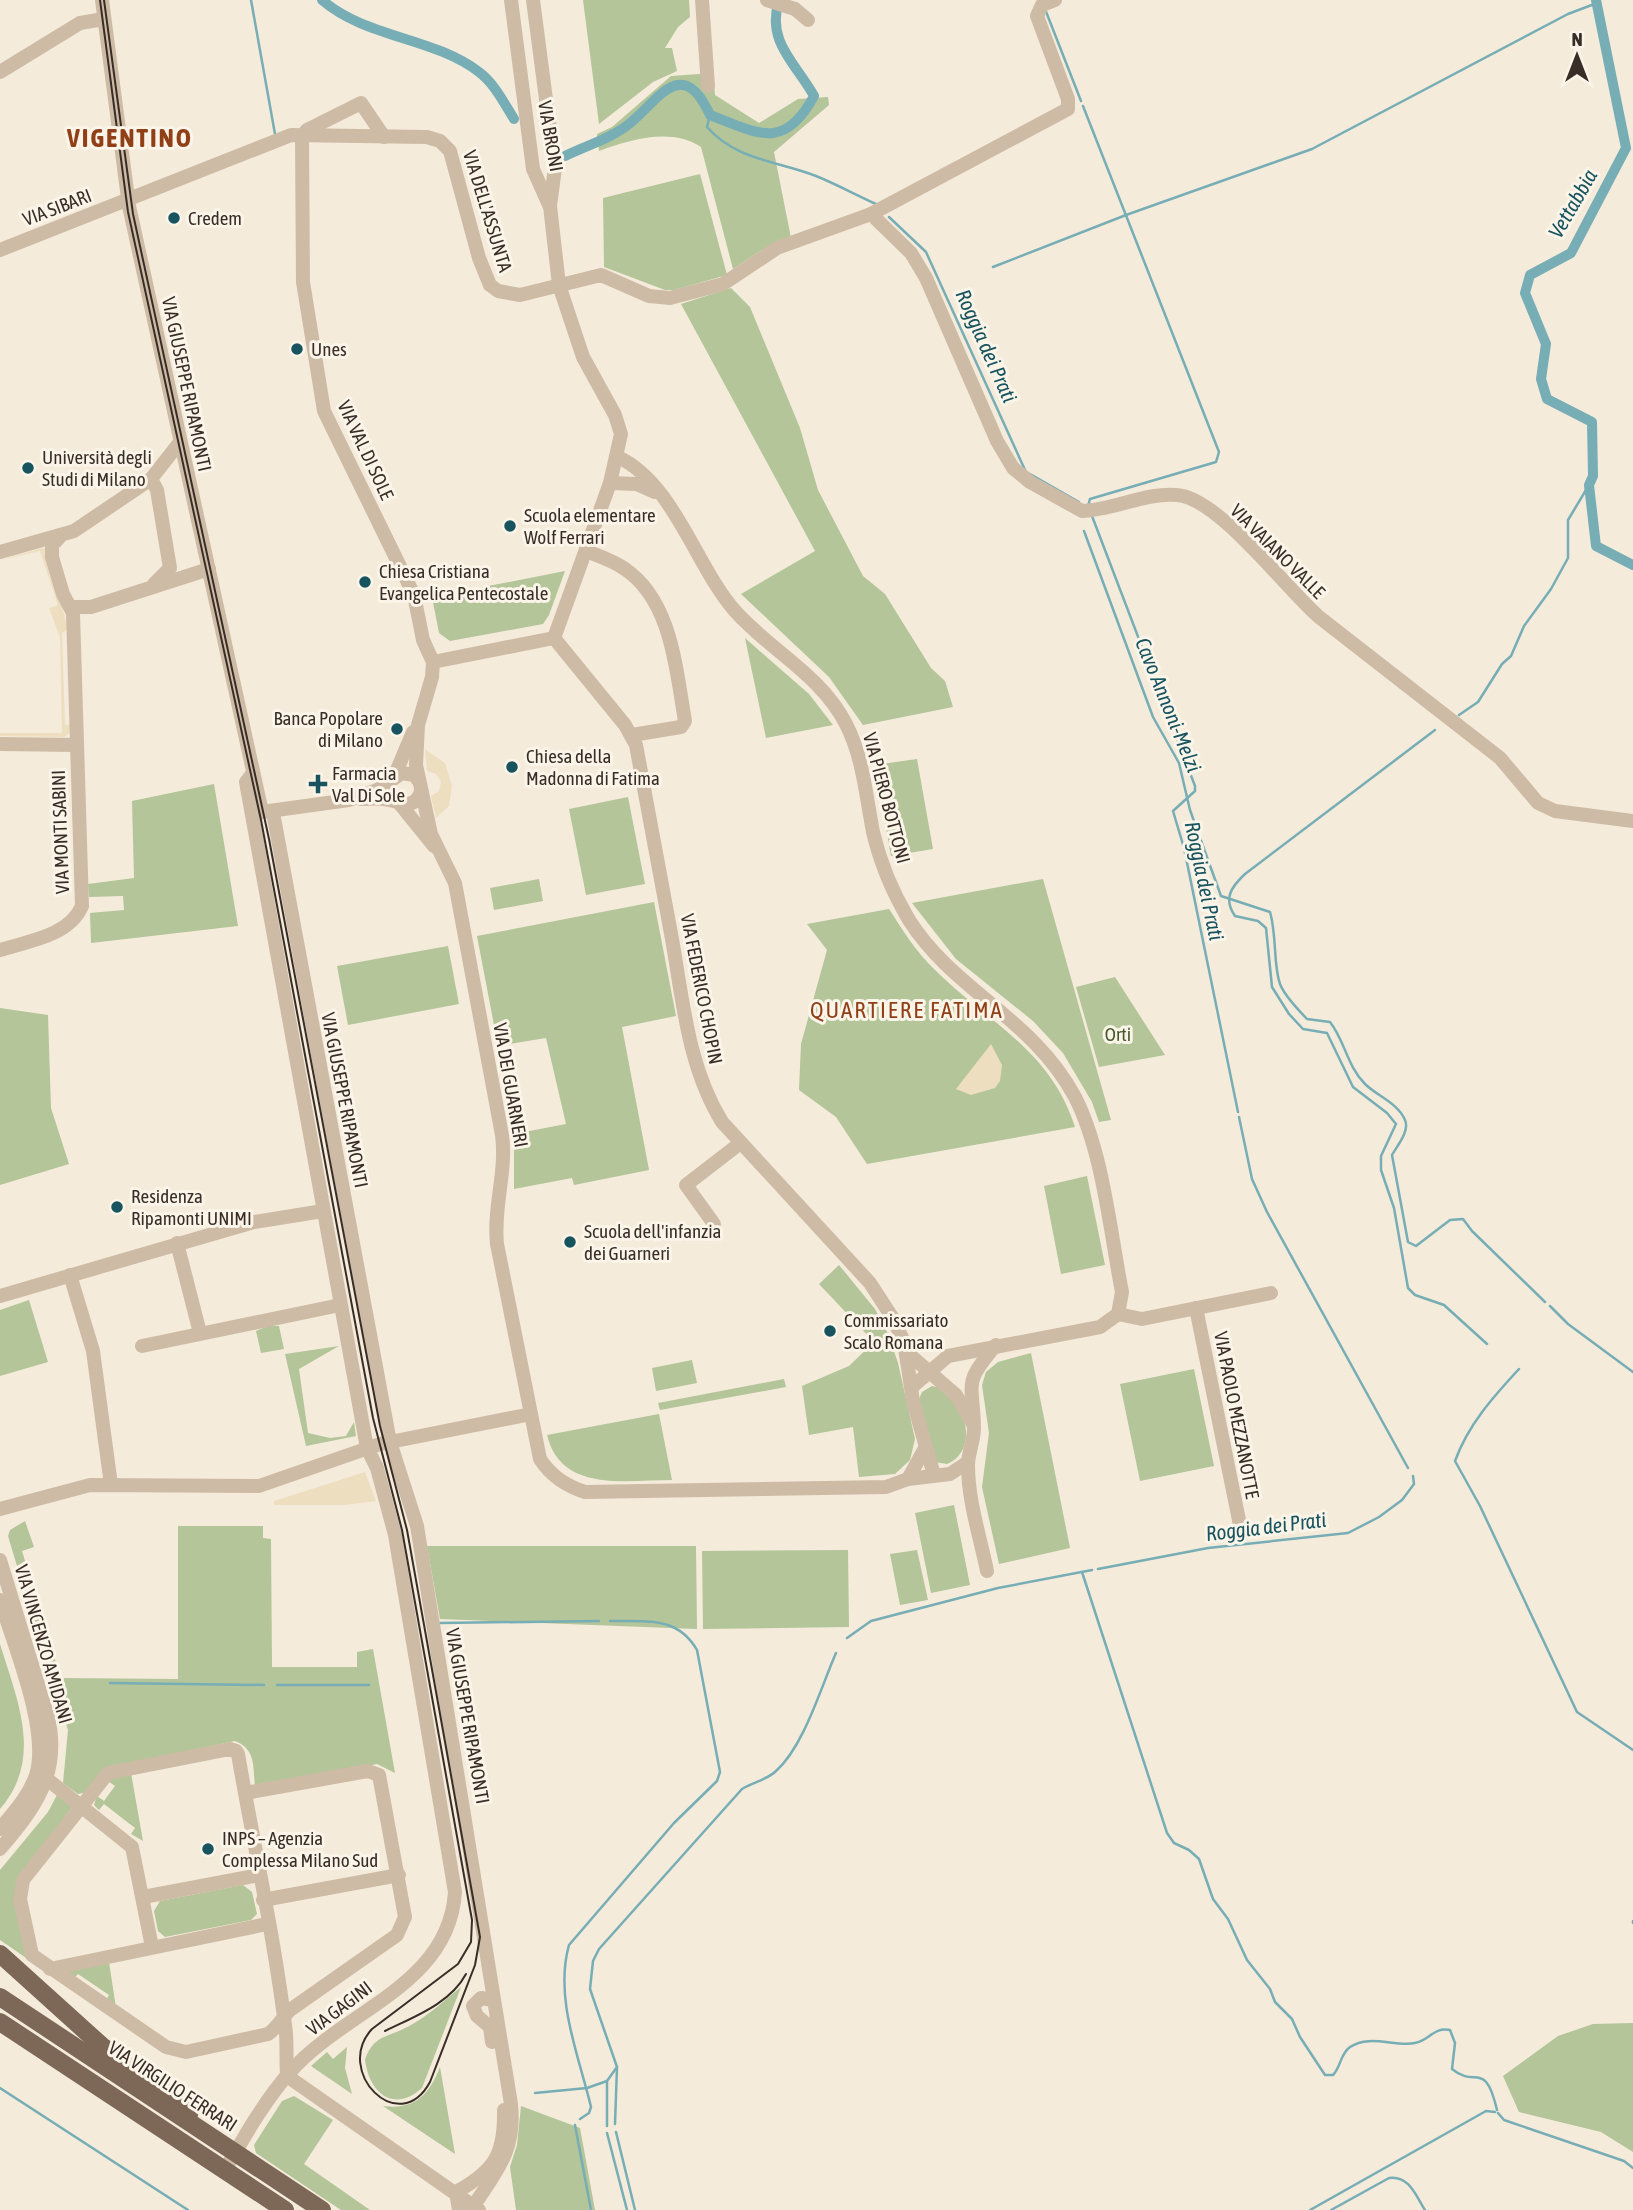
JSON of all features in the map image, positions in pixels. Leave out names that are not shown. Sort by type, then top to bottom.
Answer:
[{"type":"main road","points":[[0,1954],[102,2046],[172,2096],[200,2129]]},
{"type":"main road","name":"VIA VIRGILIO FERRARI","points":[[0,1997],[322,2210]]},
{"type":"main road","points":[[0,2022],[285,2210]]},
{"type":"street","name":"VIA GIUSEPPE RIPAMONTI","points":[[102,0],[128,200],[253,773],[246,782],[260,815],[390,1442],[417,1527],[486,1932],[493,2000],[510,2093],[513,2135],[495,2177],[475,2209],[456,2192],[291,2071]]},
{"type":"street","name":"VIA BRONI","points":[[511,0],[533,169],[550,206]]},
{"type":"street","name":"VIA BRONI","points":[[533,0],[555,168],[550,206],[559,285],[583,356],[618,421],[621,442],[610,483],[554,638]]},
{"type":"street","points":[[702,0],[708,86]]},
{"type":"street","points":[[767,0],[786,6],[808,20]]},
{"type":"street","name":"VIA DELL'ASSUNTA","points":[[128,200],[291,135],[437,139],[450,151],[479,258],[490,285],[498,291],[520,295],[601,275],[659,298],[699,292],[723,284],[777,248],[871,214],[1068,108],[1068,99],[1037,16],[1042,5],[1055,0]]},
{"type":"street","points":[[0,72],[80,23],[104,19]]},
{"type":"street","points":[[520,71],[543,68]]},
{"type":"street","points":[[302,136],[307,130],[361,103],[384,137]]},
{"type":"street","name":"VIA VAL DI SOLE","points":[[302,136],[303,282],[324,411],[414,595],[423,640],[433,662]]},
{"type":"street","name":"VIA SIBARI","points":[[0,250],[128,200]]},
{"type":"street","name":"VIA VAIANO VALLE","points":[[871,214],[911,253],[926,278],[997,441],[1021,475],[1082,511],[1180,495],[1205,507],[1248,543],[1293,595],[1448,721],[1500,758],[1538,803],[1547,808],[1633,821]]},
{"type":"street","points":[[0,552],[59,538],[74,531],[150,479],[180,442]]},
{"type":"street","name":"VIA PIERO BOTTONI","points":[[618,457],[633,465],[659,494],[735,611],[807,674],[846,723],[861,768],[878,849],[898,900],[916,930],[953,971],[1035,1041],[1074,1097],[1098,1171],[1122,1292],[1118,1314]]},
{"type":"street","points":[[150,479],[157,490],[170,568],[152,586]]},
{"type":"street","points":[[610,483],[637,484],[659,494]]},
{"type":"street","points":[[59,538],[52,545],[52,556],[64,594],[72,607],[90,607],[209,569]]},
{"type":"street","points":[[586,551],[619,564],[636,577],[649,591],[664,622],[685,721],[681,727],[632,735]]},
{"type":"street","name":"VIA MONTI SABINI","points":[[0,950],[57,932],[70,924],[82,906],[72,607]]},
{"type":"street","points":[[260,815],[288,807],[298,809],[349,800],[379,799],[413,803],[420,786],[415,754],[418,725],[433,662],[554,638]]},
{"type":"street","name":"VIA FEDERICO CHOPIN","points":[[554,638],[632,735],[697,1073],[710,1102],[722,1122],[878,1293],[905,1347],[925,1378]]},
{"type":"street","points":[[398,803],[389,792],[392,779],[407,741],[418,725]]},
{"type":"street","name":"VIA MONTI SABINI","points":[[0,744],[77,745]]},
{"type":"street","points":[[349,800],[406,773],[420,786]]},
{"type":"street","name":"VIA DEI GUARNERI","points":[[420,786],[438,849],[455,883],[502,1135],[503,1168],[496,1230],[531,1415]]},
{"type":"street","name":"VIA DEI GUARNERI","points":[[398,803],[425,838],[438,849]]},
{"type":"street","name":"VIA GIUSEPPE RIPAMONTI","points":[[260,815],[340,1305],[367,1448],[377,1468],[395,1535],[455,1892]]},
{"type":"street","points":[[714,1224],[687,1184],[734,1148]]},
{"type":"street","points":[[0,1296],[254,1222],[323,1211]]},
{"type":"street","points":[[177,1243],[200,1333]]},
{"type":"street","points":[[70,1275],[93,1351],[111,1485]]},
{"type":"street","points":[[973,1423],[956,1395],[925,1378],[948,1356],[1100,1327],[1118,1314],[1142,1320],[1271,1293]]},
{"type":"street","points":[[142,1346],[340,1305]]},
{"type":"street","name":"VIA PAOLO MEZZANOTTE","points":[[1196,1308],[1241,1530]]},
{"type":"street","points":[[987,1571],[970,1493],[968,1462],[973,1423],[969,1396],[972,1379],[978,1367],[996,1345]]},
{"type":"street","name":"VIA FEDERICO CHOPIN","points":[[905,1347],[925,1378]]},
{"type":"street","name":"VIA FEDERICO CHOPIN","points":[[925,1378],[913,1401],[934,1475]]},
{"type":"street","points":[[0,1509],[75,1487],[251,1487],[390,1442],[531,1415],[536,1449],[546,1468],[565,1484],[585,1492],[874,1488],[908,1479],[950,1474],[968,1462]]},
{"type":"street","points":[[908,1479],[925,1448]]},
{"type":"street","points":[[950,1474],[970,1493]]},
{"type":"street","name":"VIA VINCENZO AMIDANI","points":[[0,1560],[50,1726],[52,1751],[47,1779],[32,1811],[0,1849]]},
{"type":"street","name":"VIA VINCENZO AMIDANI","points":[[0,1600],[37,1723],[40,1745],[36,1774],[30,1790],[0,1829]]},
{"type":"street","points":[[245,1793],[374,1772],[382,1780],[405,1917],[402,1929],[283,2017],[278,2028],[261,2037],[179,2052],[166,2047],[50,1969],[30,1952],[19,1891],[23,1880],[111,1772],[229,1749],[238,1754],[283,2017],[291,2071]]},
{"type":"street","points":[[47,1779],[132,1847],[152,1947]]},
{"type":"street","points":[[143,1897],[259,1875]]},
{"type":"street","points":[[263,1900],[399,1875]]},
{"type":"street","name":"VIA GAGINI","points":[[225,2170],[291,2071],[426,1965],[446,1930],[454,1907],[455,1892]]},
{"type":"street","points":[[50,1969],[267,1924]]},
{"type":"street","points":[[459,2210],[456,2192],[485,2176],[502,2139],[504,2105],[490,2027],[473,2011],[473,2006],[481,1998],[493,2000]]},
{"type":"green space","points":[[583,0],[689,0],[690,17],[678,27],[665,48],[672,48],[677,71],[653,82],[599,124]]},
{"type":"green space","points":[[713,73],[715,95],[759,123],[798,99],[828,97],[829,105],[774,152],[791,238],[760,251],[733,269],[701,147],[676,138],[650,137],[599,151],[597,134],[612,127],[671,76]]},
{"type":"green space","points":[[700,174],[727,275],[674,290],[665,290],[604,267],[603,198]]},
{"type":"green space","points":[[731,288],[750,307],[800,428],[818,490],[863,576],[885,594],[931,668],[945,681],[953,707],[863,725],[829,677],[741,594],[815,551],[681,304]]},
{"type":"green space","points":[[565,571],[543,624],[450,641],[439,633],[432,597]]},
{"type":"green space","points":[[745,638],[809,694],[833,725],[766,738]]},
{"type":"green space","points":[[917,759],[933,849],[891,856],[875,765]]},
{"type":"green space","points":[[214,784],[238,926],[91,943],[90,913],[124,910],[123,896],[89,897],[88,884],[134,878],[132,801]]},
{"type":"green space","points":[[628,797],[645,884],[586,895],[569,809]]},
{"type":"green space","points":[[539,879],[543,901],[494,910],[490,888]]},
{"type":"green space","points":[[1043,879],[1111,1120],[1099,1122],[1092,1102],[1063,1053],[1033,1021],[956,959],[912,903]]},
{"type":"green space","points":[[654,902],[676,1016],[622,1027],[649,1170],[574,1185],[572,1178],[514,1189],[514,1134],[566,1124],[546,1038],[498,1046],[477,936]]},
{"type":"green space","points":[[889,909],[927,962],[1034,1057],[1064,1100],[1075,1127],[867,1164],[836,1117],[799,1090],[801,1044],[827,950],[807,924]]},
{"type":"green space","points":[[448,946],[459,1004],[348,1025],[337,966]]},
{"type":"green space","name":"Orti","points":[[1115,977],[1165,1055],[1099,1067],[1076,987]]},
{"type":"green space","points":[[0,1008],[48,1015],[51,1108],[69,1164],[0,1185]]},
{"type":"green space","points":[[1087,1176],[1105,1265],[1061,1274],[1044,1186]]},
{"type":"green space","points":[[839,1265],[875,1309],[888,1334],[898,1363],[915,1439],[910,1460],[895,1474],[859,1477],[853,1427],[809,1435],[802,1386],[849,1366],[874,1342],[819,1284]]},
{"type":"green space","points":[[29,1300],[48,1362],[0,1376],[0,1310]]},
{"type":"green space","points":[[268,1326],[279,1326],[284,1349],[261,1353],[256,1331]]},
{"type":"green space","points":[[339,1346],[299,1369],[308,1433],[330,1438],[346,1436],[354,1422],[356,1436],[306,1446],[285,1354]]},
{"type":"green space","points":[[1031,1353],[1070,1548],[999,1564],[982,1487],[989,1433],[982,1385],[986,1372],[998,1362]]},
{"type":"green space","points":[[692,1360],[697,1383],[656,1391],[652,1368]]},
{"type":"green space","points":[[1194,1369],[1214,1466],[1140,1481],[1120,1384]]},
{"type":"green space","points":[[784,1379],[786,1387],[660,1410],[658,1403]]},
{"type":"green space","points":[[932,1386],[943,1390],[952,1398],[964,1421],[964,1446],[958,1457],[947,1464],[935,1462],[919,1399],[922,1392]]},
{"type":"green space","points":[[659,1414],[672,1480],[616,1481],[581,1475],[566,1466],[555,1454],[547,1435]]},
{"type":"green space","points":[[954,1505],[970,1585],[931,1593],[915,1513]]},
{"type":"green space","points":[[25,1521],[34,1547],[22,1551],[56,1663],[47,1666],[8,1536],[10,1530]]},
{"type":"green space","points":[[178,1526],[263,1526],[263,1538],[271,1539],[272,1667],[357,1667],[357,1652],[373,1649],[395,1773],[377,1764],[255,1787],[250,1754],[242,1744],[235,1741],[112,1767],[88,1792],[78,1794],[63,1783],[68,1730],[52,1681],[61,1678],[178,1679]]},
{"type":"green space","points":[[427,1546],[696,1546],[697,1629],[440,1619]]},
{"type":"green space","points":[[848,1550],[849,1627],[703,1629],[702,1551]]},
{"type":"green space","points":[[917,1550],[928,1600],[900,1605],[890,1554]]},
{"type":"green space","points":[[0,1644],[19,1707],[24,1749],[21,1770],[13,1790],[0,1809]]},
{"type":"green space","points":[[131,1773],[143,1841],[131,1834],[135,1828],[104,1804],[99,1810],[94,1805],[97,1796],[104,1801],[115,1786],[108,1781],[113,1775]]},
{"type":"green space","points":[[58,1793],[72,1807],[21,1877],[32,1962],[0,1940],[0,1870],[48,1812]]},
{"type":"green space","points":[[243,1885],[252,1892],[257,1914],[251,1920],[165,1937],[158,1931],[154,1911],[160,1901]]},
{"type":"green space","points":[[109,1962],[116,2008],[105,2002],[109,1995],[78,1974],[73,1979],[65,1971]]},
{"type":"green space","points":[[461,1987],[422,2088],[401,2099],[384,2096],[377,2090],[367,2071],[365,2060],[368,2052],[378,2041],[418,2021]]},
{"type":"green space","points":[[1633,2023],[1633,2152],[1601,2132],[1519,2112],[1503,2076],[1558,2036],[1593,2024]]},
{"type":"green space","points":[[347,2047],[345,2068],[352,2094],[311,2066],[327,2052],[333,2059]]},
{"type":"green space","points":[[440,2067],[455,2154],[383,2106],[404,2106],[412,2103],[426,2093]]},
{"type":"green space","points":[[294,2096],[333,2120],[304,2164],[370,2210],[341,2210],[256,2153],[254,2145],[282,2101]]},
{"type":"green space","points":[[521,2106],[580,2128],[595,2210],[516,2210],[510,2167],[517,2145]]},
{"type":"shaded area","points":[[46,549],[68,629],[62,633],[65,725],[71,725],[71,732],[64,737],[0,736],[0,733],[62,733],[60,637],[49,608],[58,605],[40,551],[0,560]]},
{"type":"shaded area","points":[[425,749],[445,763],[452,786],[449,806],[436,818],[431,796],[439,791],[441,782],[436,774],[427,771]]},
{"type":"shaded area","points":[[991,1044],[1002,1065],[1000,1081],[995,1088],[971,1095],[956,1089]]},
{"type":"shaded area","points":[[365,1472],[376,1501],[345,1505],[274,1505],[274,1501]]},
{"type":"waterway","points":[[251,0],[275,134]]},
{"type":"waterway","name":"Vettabbia","points":[[322,0],[339,13],[359,22],[461,60],[489,82],[514,119]]},
{"type":"waterway","name":"Vettabbia","points":[[565,156],[622,129],[660,95],[679,85],[689,87],[700,97],[710,115],[742,128],[768,133],[792,125],[803,114],[814,96],[779,40],[776,28],[779,0]]},
{"type":"waterway","name":"Vettabbia","points":[[1596,0],[1626,148],[1571,253],[1530,275],[1525,293],[1546,344],[1541,379],[1547,399],[1592,422],[1593,476],[1589,485],[1596,546],[1633,565]]},
{"type":"waterway","points":[[993,267],[1126,215],[1312,149],[1568,14],[1597,3]]},
{"type":"waterway","name":"Cavo Annoni-Melzi","points":[[1045,9],[1081,101]]},
{"type":"waterway","name":"Cavo Annoni-Melzi","points":[[1083,106],[1219,452],[1216,462],[1090,499],[1088,506]]},
{"type":"waterway","name":"Roggia dei Prati","points":[[710,115],[707,127],[718,138],[744,153],[816,176],[876,204]]},
{"type":"waterway","name":"Roggia dei Prati","points":[[889,217],[926,252],[1025,470]]},
{"type":"waterway","name":"Roggia dei Prati","points":[[1030,474],[1079,502]]},
{"type":"waterway","points":[[1459,715],[1478,702],[1502,664],[1511,656],[1524,626],[1551,589],[1568,558],[1568,520],[1589,485]]},
{"type":"waterway","name":"Roggia dei Prati","points":[[1092,516],[1195,786],[1195,791],[1173,811],[1184,848],[1238,1112]]},
{"type":"waterway","name":"Cavo Annoni-Melzi","points":[[1084,531],[1153,717],[1179,763],[1190,810],[1221,896],[1270,912],[1278,976],[1285,994],[1307,1019],[1330,1022],[1359,1077],[1397,1109],[1405,1120],[1404,1134],[1392,1155],[1408,1242],[1416,1246],[1450,1220],[1463,1219],[1545,1302]]},
{"type":"waterway","points":[[1435,730],[1245,874],[1236,884],[1229,899],[1235,916],[1258,921],[1266,928],[1272,987],[1289,1014],[1303,1029],[1327,1033],[1353,1087],[1387,1113],[1396,1124],[1381,1156],[1381,1170],[1394,1208],[1408,1288],[1415,1295],[1444,1305],[1487,1344]]},
{"type":"waterway","name":"Roggia dei Prati","points":[[1239,1117],[1252,1179],[1267,1212],[1408,1468]]},
{"type":"waterway","name":"Cavo Annoni-Melzi","points":[[1550,1306],[1568,1324],[1633,1372]]},
{"type":"waterway","points":[[1519,1369],[1474,1423],[1455,1461],[1480,1506],[1577,1712],[1633,1750]]},
{"type":"waterway","name":"Roggia dei Prati","points":[[1098,1569],[1208,1548],[1348,1533],[1379,1517],[1402,1500],[1414,1484],[1413,1476]]},
{"type":"waterway","points":[[847,1638],[871,1621],[998,1588],[1092,1570]]},
{"type":"waterway","points":[[1082,1572],[1167,1833],[1174,1843],[1189,1850],[1199,1859],[1213,1899],[1228,1919],[1247,1960],[1270,1989],[1275,2002],[1292,2019],[1300,2037],[1325,2075],[1333,2075],[1347,2050],[1357,2043],[1415,2043],[1439,2030],[1450,2030],[1455,2043],[1452,2069],[1467,2077],[1484,2080],[1493,2094],[1497,2110]]},
{"type":"waterway","points":[[440,1623],[599,1621]]},
{"type":"waterway","points":[[580,2119],[589,2113],[591,2107],[566,2006],[564,1985],[569,1945],[674,1823],[717,1781],[720,1772],[697,1650],[689,1639],[680,1631],[659,1623],[610,1621]]},
{"type":"waterway","points":[[615,2124],[617,2067],[590,1989],[593,1961],[599,1949],[742,1789],[772,1774],[786,1760],[811,1715],[836,1653]]},
{"type":"waterway","points":[[110,1683],[264,1685]]},
{"type":"waterway","points":[[277,1685],[369,1685]]},
{"type":"waterway","points":[[607,2126],[607,2081],[617,2067]]},
{"type":"waterway","points":[[535,2093],[587,2088],[607,2081]]},
{"type":"waterway","points":[[0,2088],[188,2210]]},
{"type":"waterway","points":[[1310,2210],[1486,2111],[1495,2112]]},
{"type":"waterway","points":[[1498,2113],[1504,2120],[1624,2161],[1633,2168]]},
{"type":"waterway","points":[[575,2125],[591,2210]]},
{"type":"waterway","points":[[616,2132],[635,2210]]},
{"type":"waterway","points":[[607,2133],[627,2210]]},
{"type":"waterway","points":[[1331,2210],[1389,2178],[1407,2183],[1425,2210]]},
{"type":"tram line","points":[[100,0],[128,212],[261,820],[373,1418],[402,1530],[472,1920],[471,1942],[458,1964],[372,2029],[362,2046],[360,2063],[365,2079],[375,2093],[388,2101],[402,2104],[417,2098],[430,2082],[475,1965],[480,1937],[407,1530],[380,1426],[269,839],[133,214],[104,0]]},
{"type":"tram line","points":[[385,2031],[441,2002],[451,1994],[466,1974]]},
{"type":"place","name":"Credem","points":[[174,218]]},
{"type":"place","name":"Unes","points":[[297,349]]},
{"type":"place","name":"Università degli Studi di Milano","points":[[28,468]]},
{"type":"place","name":"Scuola elementare Wolf Ferrari","points":[[510,526]]},
{"type":"place","name":"Chiesa Cristiana Evangelica Pentecostale","points":[[365,582]]},
{"type":"place","name":"Banca Popolare di Milano","points":[[397,729]]},
{"type":"place","name":"Chiesa della Madonna di Fatima","points":[[512,767]]},
{"type":"place","name":"Farmacia Val Di Sole","points":[[318,784]]},
{"type":"place","name":"Residenza Ripamonti UNIMI","points":[[117,1207]]},
{"type":"place","name":"Scuola dell'infanzia dei Guarneri","points":[[570,1242]]},
{"type":"place","name":"Commissariato Scalo Romana","points":[[830,1331]]},
{"type":"place","name":"INPS – Agenzia Complessa Milano Sud","points":[[208,1849]]},
{"type":"district","name":"VIGENTINO","points":[[130,138]]},
{"type":"district","name":"QUARTIERE FATIMA","points":[[907,1010]]}]
